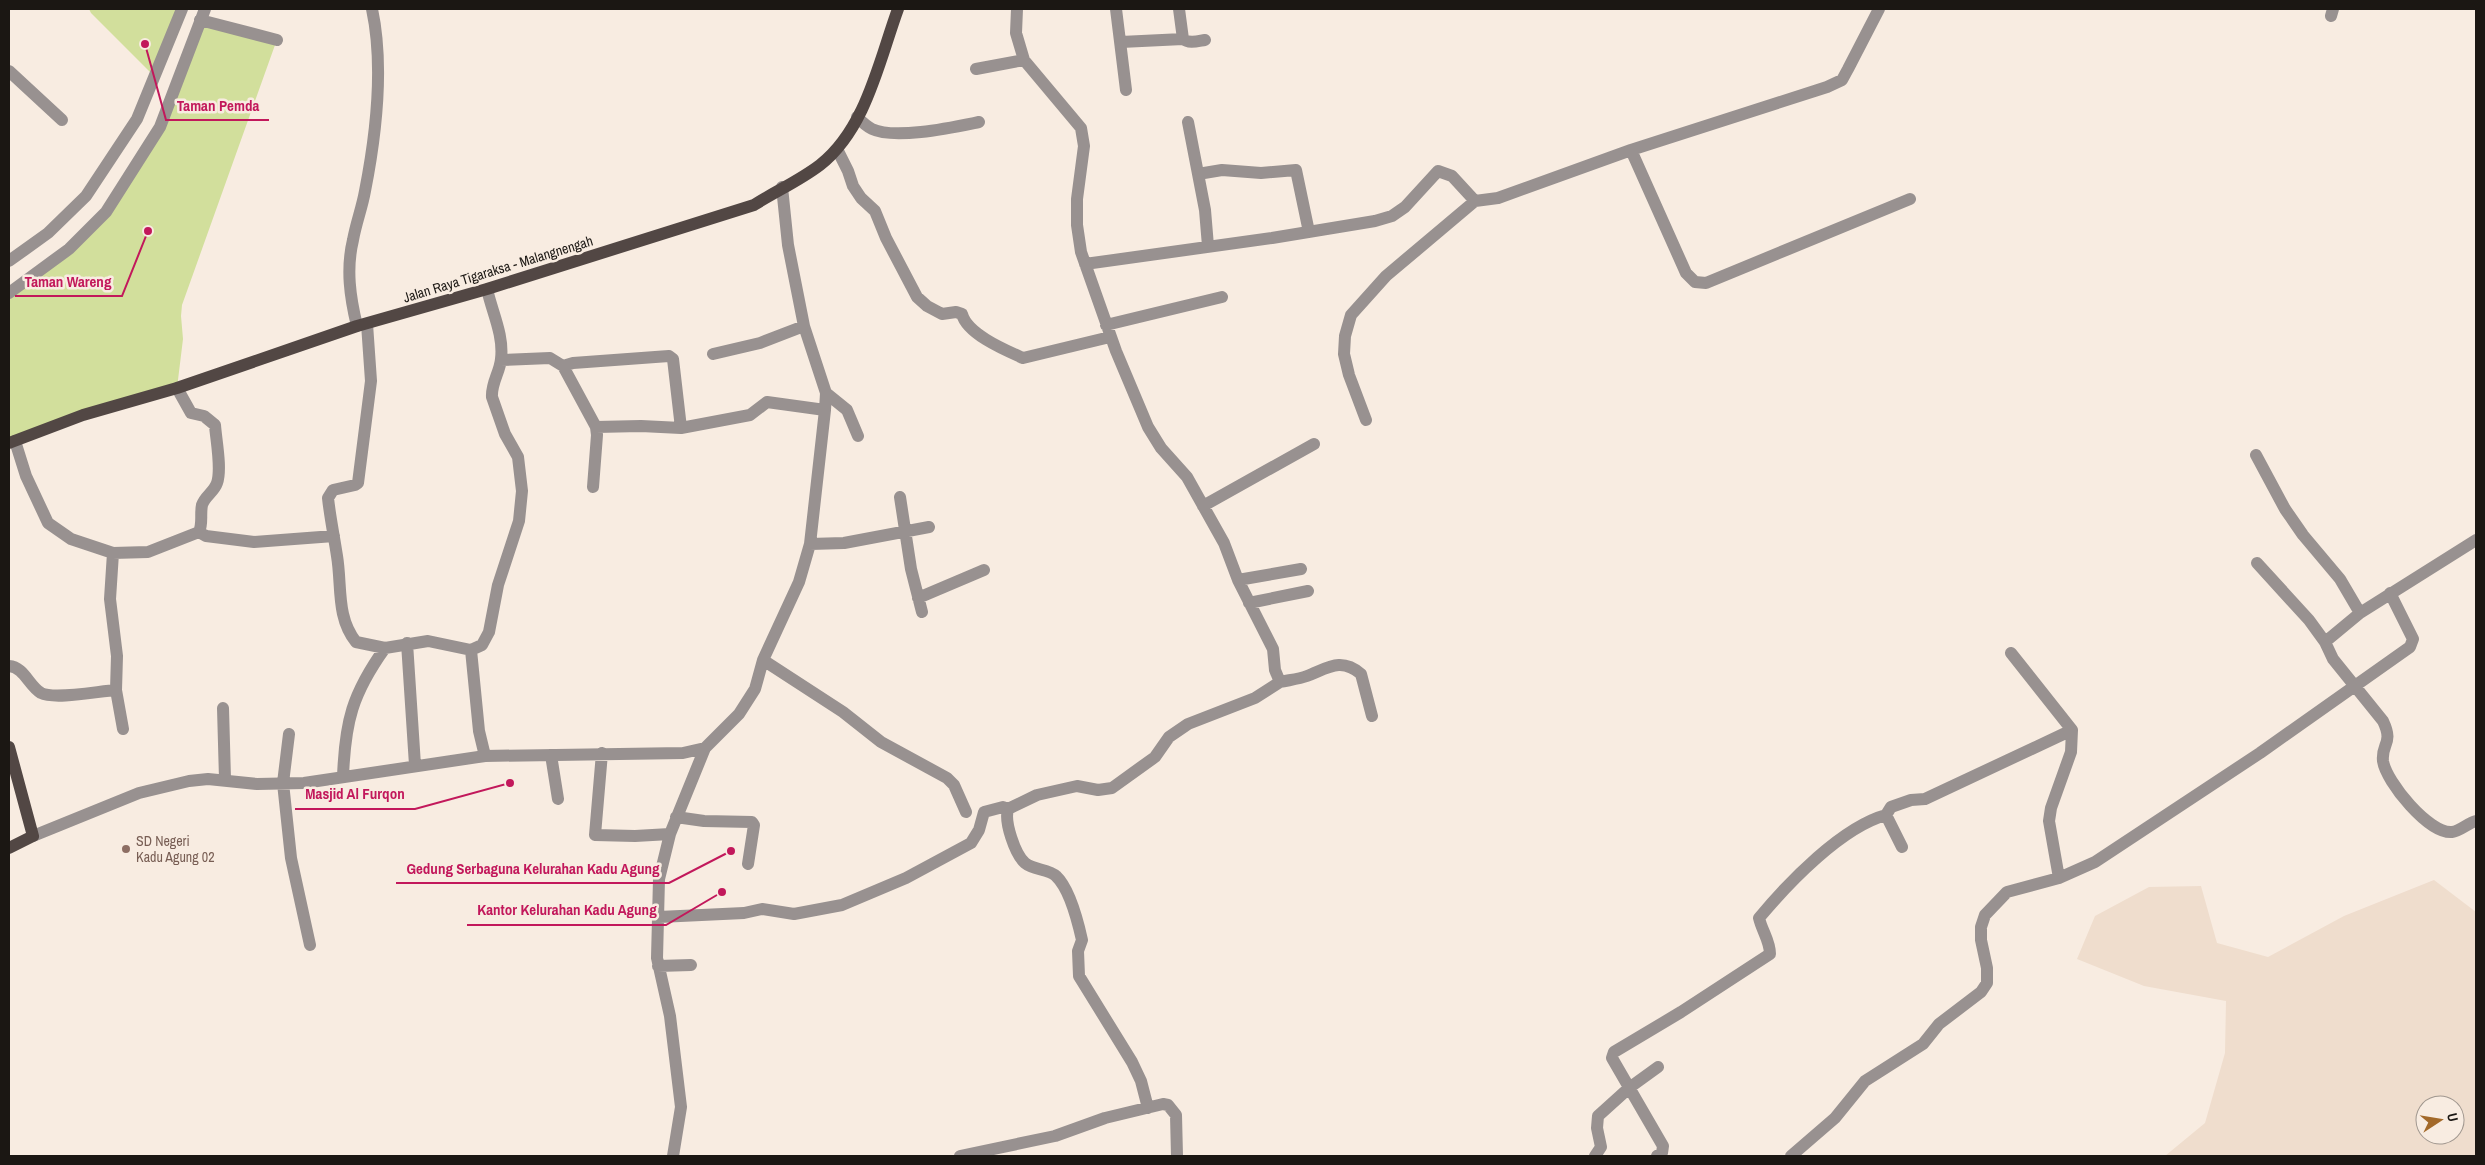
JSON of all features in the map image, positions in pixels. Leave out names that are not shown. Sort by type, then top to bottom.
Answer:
[{"type":"main road","name":"Jalan Raya Tigaraksa - Malangnengah","points":[[12,442],[83,415],[177,388],[362,325],[487,289],[754,205],[782,187],[796,182],[837,149],[857,117],[868,93],[898,9]]},
{"type":"main road","points":[[9,747],[32,836],[9,848]]},
{"type":"street","points":[[9,261],[48,233],[86,196],[137,119],[182,9]]},
{"type":"street","points":[[372,9],[377,38],[374,126],[366,189],[349,259],[349,281],[362,325],[371,381],[358,483],[355,486],[333,490],[329,493],[340,598],[350,634],[356,642],[384,648],[428,641],[471,650],[482,645],[489,632],[498,585],[519,521],[522,491],[518,457],[505,434],[492,397],[491,390],[502,360],[502,342],[487,289]]},
{"type":"street","points":[[1016,9],[1016,33],[1024,60],[1082,128],[1084,146],[1077,199],[1077,225],[1085,264],[1108,331],[1148,427],[1161,448],[1187,477],[1224,543],[1238,580],[1273,649],[1275,670],[1280,682]]},
{"type":"street","points":[[1116,9],[1126,90]]},
{"type":"street","points":[[1179,9],[1183,39]]},
{"type":"street","points":[[1366,420],[1349,375],[1344,354],[1345,336],[1351,315],[1386,276],[1474,200],[1498,198],[1631,150],[1800,98],[1842,80],[1879,9]]},
{"type":"street","points":[[9,292],[69,249],[106,212],[160,127],[203,14],[277,40]]},
{"type":"street","points":[[1121,42],[1183,39],[1194,42],[1205,40]]},
{"type":"street","points":[[976,69],[1024,60]]},
{"type":"street","points":[[9,71],[62,120]]},
{"type":"street","points":[[857,117],[870,128],[893,132],[933,131],[979,122]]},
{"type":"street","points":[[1188,122],[1198,174],[1208,246]]},
{"type":"street","points":[[837,149],[853,186],[861,198],[875,211],[886,238],[917,297],[942,314],[956,312],[962,314],[964,322],[988,341],[1023,358],[1222,297]]},
{"type":"street","points":[[1631,150],[1686,273],[1695,282],[1706,283],[1910,199]]},
{"type":"street","points":[[1198,174],[1222,170],[1261,173],[1296,170],[1310,232]]},
{"type":"street","points":[[1085,264],[1310,232],[1392,216],[1404,208],[1438,171],[1452,176],[1474,200]]},
{"type":"street","points":[[673,1156],[680,1099],[670,1016],[658,966],[656,927],[658,917],[658,878],[676,817],[705,748],[739,714],[755,689],[763,660],[799,582],[810,544],[826,393],[804,326],[788,245],[782,187]]},
{"type":"street","points":[[713,354],[760,343],[804,326]]},
{"type":"street","points":[[563,366],[582,362],[669,356],[673,359],[681,428]]},
{"type":"street","points":[[502,360],[550,358],[563,366],[596,427],[593,487]]},
{"type":"street","points":[[12,442],[48,523],[71,539],[113,553],[148,552],[199,532],[202,524],[201,513],[204,500],[218,482],[218,451],[215,425],[204,416],[191,413],[177,388]]},
{"type":"street","points":[[826,393],[847,410],[858,436]]},
{"type":"street","points":[[596,427],[641,426],[681,428],[750,414],[767,402],[825,410]]},
{"type":"street","points":[[1203,506],[1314,444]]},
{"type":"street","points":[[2256,455],[2285,509],[2303,535],[2340,579],[2360,613]]},
{"type":"street","points":[[900,497],[910,569],[922,612]]},
{"type":"street","points":[[810,544],[844,543],[929,527]]},
{"type":"street","points":[[199,532],[206,536],[254,542],[334,536]]},
{"type":"street","points":[[2325,642],[2360,613],[2476,540]]},
{"type":"street","points":[[113,553],[110,599],[117,656],[116,690],[123,729]]},
{"type":"street","points":[[2257,563],[2309,620],[2325,642],[2333,660],[2383,722],[2388,731],[2388,742],[2383,759],[2390,782],[2418,813],[2436,828],[2450,832],[2476,821]]},
{"type":"street","points":[[1238,580],[1301,569]]},
{"type":"street","points":[[918,598],[984,570]]},
{"type":"street","points":[[1249,603],[1308,591]]},
{"type":"street","points":[[1791,1156],[1835,1118],[1865,1081],[1923,1044],[1939,1024],[1981,992],[1987,983],[1987,968],[1981,940],[1981,927],[1985,915],[1997,900],[2007,892],[2059,878],[2095,862],[2354,687],[2410,646],[2413,639],[2390,593]]},
{"type":"street","points":[[407,643],[415,765]]},
{"type":"street","points":[[343,777],[344,740],[357,694],[365,676],[384,648]]},
{"type":"street","points":[[471,650],[478,721],[484,756]]},
{"type":"street","points":[[2011,653],[2072,730],[2071,752],[2049,821],[2059,878]]},
{"type":"street","points":[[763,660],[843,712],[881,742],[947,778],[954,785],[966,812]]},
{"type":"street","points":[[1148,1108],[1141,1082],[1132,1062],[1078,976],[1078,951],[1082,940],[1071,904],[1055,874],[1038,870],[1024,862],[1010,837],[1005,817],[1008,809],[1037,795],[1077,786],[1098,790],[1112,788],[1155,757],[1168,737],[1188,724],[1255,698],[1280,682],[1306,677],[1334,664],[1345,664],[1361,674],[1372,716]]},
{"type":"street","points":[[9,666],[20,670],[32,687],[49,695],[116,690]]},
{"type":"street","points":[[223,708],[226,779]]},
{"type":"street","points":[[1657,1156],[1662,1153],[1663,1146],[1612,1058],[1614,1052],[1682,1012],[1770,954],[1770,943],[1762,932],[1759,918],[1776,898],[1838,840],[1871,819],[1886,815],[1891,807],[1911,800],[1925,799],[2072,730]]},
{"type":"street","points":[[289,734],[283,783],[290,858],[310,945]]},
{"type":"street","points":[[32,836],[139,793],[189,781],[226,779],[257,784],[304,783],[484,756],[683,753],[705,748]]},
{"type":"street","points":[[602,753],[595,834],[597,836],[670,834]]},
{"type":"street","points":[[551,755],[558,800]]},
{"type":"street","points":[[658,917],[744,913],[762,909],[794,914],[816,912],[842,905],[906,878],[971,843],[979,830],[984,812],[1003,807],[1008,809]]},
{"type":"street","points":[[1886,815],[1902,847]]},
{"type":"street","points":[[676,817],[704,821],[752,822],[754,825],[748,864]]},
{"type":"street","points":[[658,966],[690,965]]},
{"type":"street","points":[[1595,1156],[1602,1147],[1597,1128],[1598,1116],[1629,1088],[1658,1067]]},
{"type":"street","points":[[960,1156],[1055,1136],[1104,1118],[1162,1104],[1173,1109],[1178,1125],[1177,1156]]},
{"type":"shaded area","points":[[2434,880],[2476,912],[2476,1156],[2165,1156],[2205,1123],[2225,1053],[2226,1001],[2144,986],[2077,959],[2095,916],[2149,887],[2201,886],[2217,943],[2268,957],[2344,916]]},
{"type":"green space","points":[[89,9],[182,9],[154,76],[91,13]]},
{"type":"green space","points":[[199,23],[275,45],[182,305],[183,339],[177,388],[9,443],[9,293],[106,212],[160,127]]},
{"type":"place","name":"Taman Pemda","points":[[145,44]]},
{"type":"place","name":"Taman Wareng","points":[[148,231]]},
{"type":"place","name":"Masjid Al Furqon","points":[[510,783]]},
{"type":"place","name":"SD Negeri Kadu Agung 02","points":[[126,849]]},
{"type":"place","name":"Gedung Serbaguna Kelurahan Kadu Agung","points":[[731,851]]},
{"type":"place","name":"Kantor Kelurahan Kadu Agung","points":[[722,892]]}]
